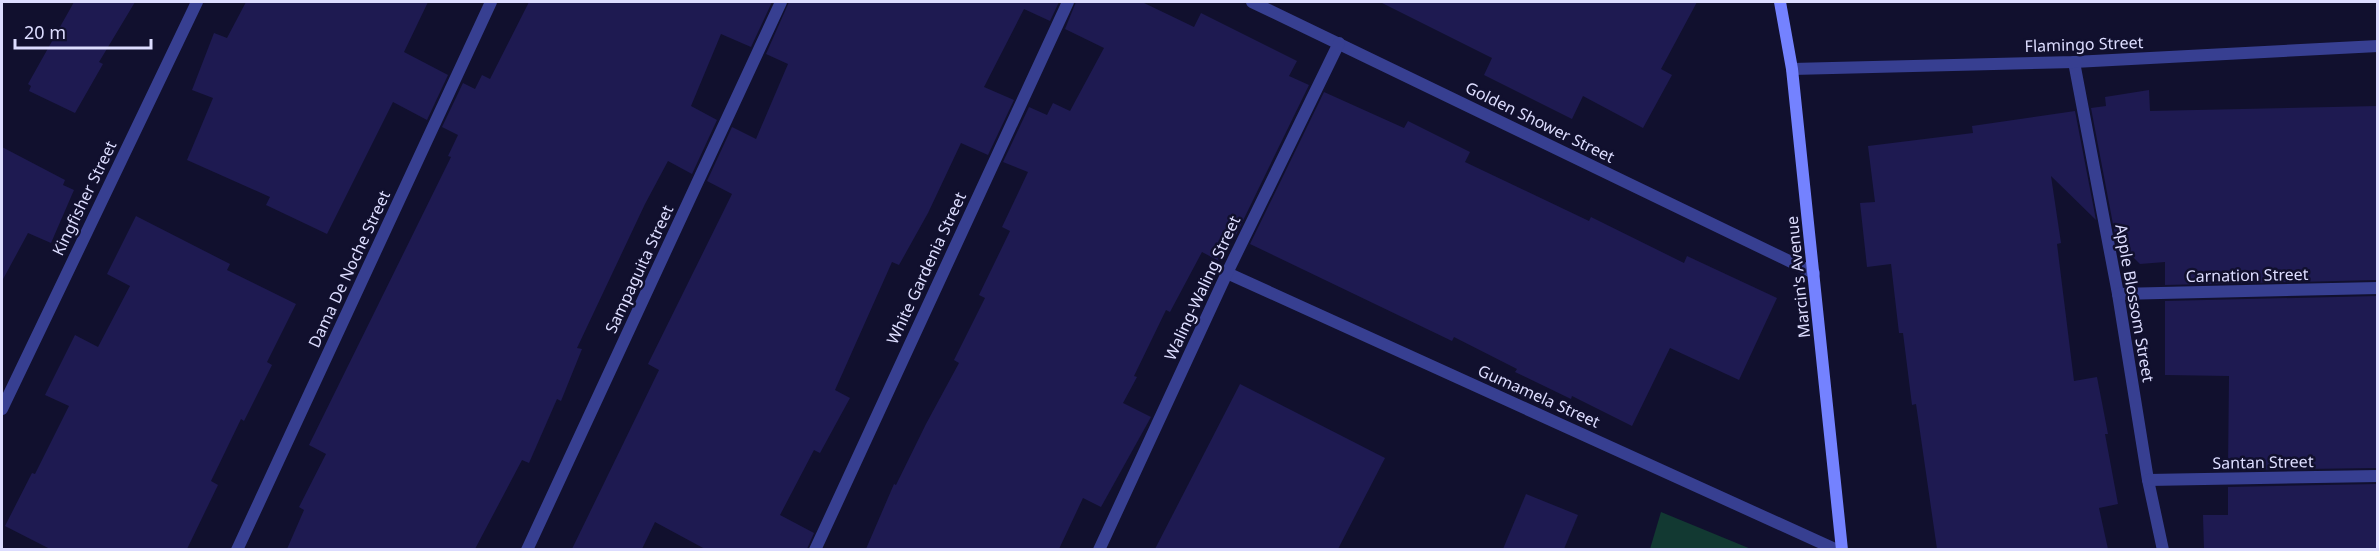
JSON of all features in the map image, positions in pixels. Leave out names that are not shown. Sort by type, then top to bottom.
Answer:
[{"type":"main road","name":"Marcin's Avenue","points":[[1780,2],[1792,69],[1842,549]]},
{"type":"street","name":"Kingfisher Street","points":[[2,409],[197,2]]},
{"type":"street","name":"Dama De Noche Street","points":[[237,549],[491,2]]},
{"type":"street","name":"Sampaguita Street","points":[[527,549],[781,2]]},
{"type":"street","name":"White Gardenia Street","points":[[815,549],[1068,2]]},
{"type":"street","name":"Golden Shower Street","points":[[1252,2],[1814,273]]},
{"type":"street","name":"Waling-Waling Street","points":[[1099,549],[1227,273],[1339,43]]},
{"type":"street","name":"Flamingo Street","points":[[1792,69],[2074,62],[2378,46]]},
{"type":"street","name":"Apple Blossom Street","points":[[2074,62],[2118,294],[2148,480],[2163,549]]},
{"type":"street","name":"Gumamela Street","points":[[1227,273],[1837,549]]},
{"type":"street","name":"Carnation Street","points":[[2118,294],[2378,288]]},
{"type":"street","name":"Santan Street","points":[[2148,480],[2378,476]]},
{"type":"green space","points":[[1661,512],[1751,549],[1650,549]]},
{"type":"building","points":[[74,2],[135,2],[99,62],[103,64],[75,113],[29,91],[31,86],[28,84]]},
{"type":"building","points":[[246,2],[428,2],[404,52],[448,75],[427,120],[393,102],[327,234],[266,205],[270,197],[187,160],[213,98],[192,90],[214,33],[227,38]]},
{"type":"building","points":[[529,2],[772,2],[751,47],[721,34],[691,106],[717,120],[692,174],[668,161],[645,204],[577,348],[582,349],[561,401],[557,399],[529,463],[522,460],[475,549],[287,549],[304,510],[299,507],[326,454],[309,445],[451,157],[448,156],[458,135],[442,127],[463,83],[475,89],[482,75],[490,79]]},
{"type":"building","points":[[789,2],[1059,2],[1050,21],[1024,9],[984,87],[1014,100],[988,155],[961,143],[928,213],[899,265],[892,262],[835,390],[850,398],[820,453],[814,450],[780,515],[814,533],[807,549],[705,549],[655,522],[642,549],[572,549],[659,370],[648,364],[732,194],[707,181],[732,127],[756,139],[788,64],[766,54]]},
{"type":"building","points":[[1076,2],[1142,2],[1194,27],[1201,13],[1297,61],[1289,76],[1309,85],[1235,237],[1232,235],[1219,261],[1202,252],[1170,312],[1166,310],[1123,403],[1151,417],[1101,507],[1083,498],[1059,549],[866,549],[894,484],[896,485],[959,363],[954,360],[985,298],[979,295],[1010,231],[1002,227],[1028,172],[1003,162],[1029,107],[1047,115],[1053,103],[1070,111],[1104,48],[1065,29]]},
{"type":"building","points":[[1380,2],[1697,2],[1661,69],[1672,75],[1643,128],[1583,96],[1572,119],[1484,75],[1492,58]]},
{"type":"building","points":[[2149,90],[2150,111],[2378,106],[2378,280],[2165,285],[2165,262],[2140,264],[2116,240],[2091,108],[2106,106],[2105,97]]},
{"type":"building","points":[[1324,92],[1404,128],[1408,121],[1470,152],[1465,162],[1589,221],[1591,217],[1684,263],[1687,256],[1777,298],[1739,380],[1670,348],[1632,426],[1572,396],[1571,399],[1515,372],[1517,369],[1454,337],[1452,341],[1250,244]]},
{"type":"building","points":[[2075,111],[2096,220],[2051,176],[2061,243],[2057,244],[2074,381],[2097,377],[2108,434],[2105,434],[2118,504],[2099,508],[2108,549],[1937,549],[1916,404],[1912,405],[1903,333],[1899,333],[1891,264],[1867,267],[1860,203],[1875,202],[1868,146],[1973,133],[1972,126]]},
{"type":"building","points":[[2,147],[65,180],[63,185],[74,190],[51,243],[28,233],[2,281]]},
{"type":"building","points":[[136,216],[230,264],[227,270],[296,304],[267,362],[272,365],[244,421],[241,419],[211,481],[218,485],[187,549],[50,549],[5,526],[32,473],[35,474],[69,406],[45,395],[75,335],[98,347],[130,286],[107,274]]},
{"type":"building","points":[[2378,296],[2378,468],[2228,470],[2229,376],[2165,375],[2165,301]]},
{"type":"building","points":[[1240,384],[1385,458],[1338,549],[1155,549]]},
{"type":"building","points":[[2378,484],[2378,549],[2204,549],[2203,515],[2228,515],[2228,487]]},
{"type":"building","points":[[1526,494],[1578,515],[1564,549],[1503,549]]}]
